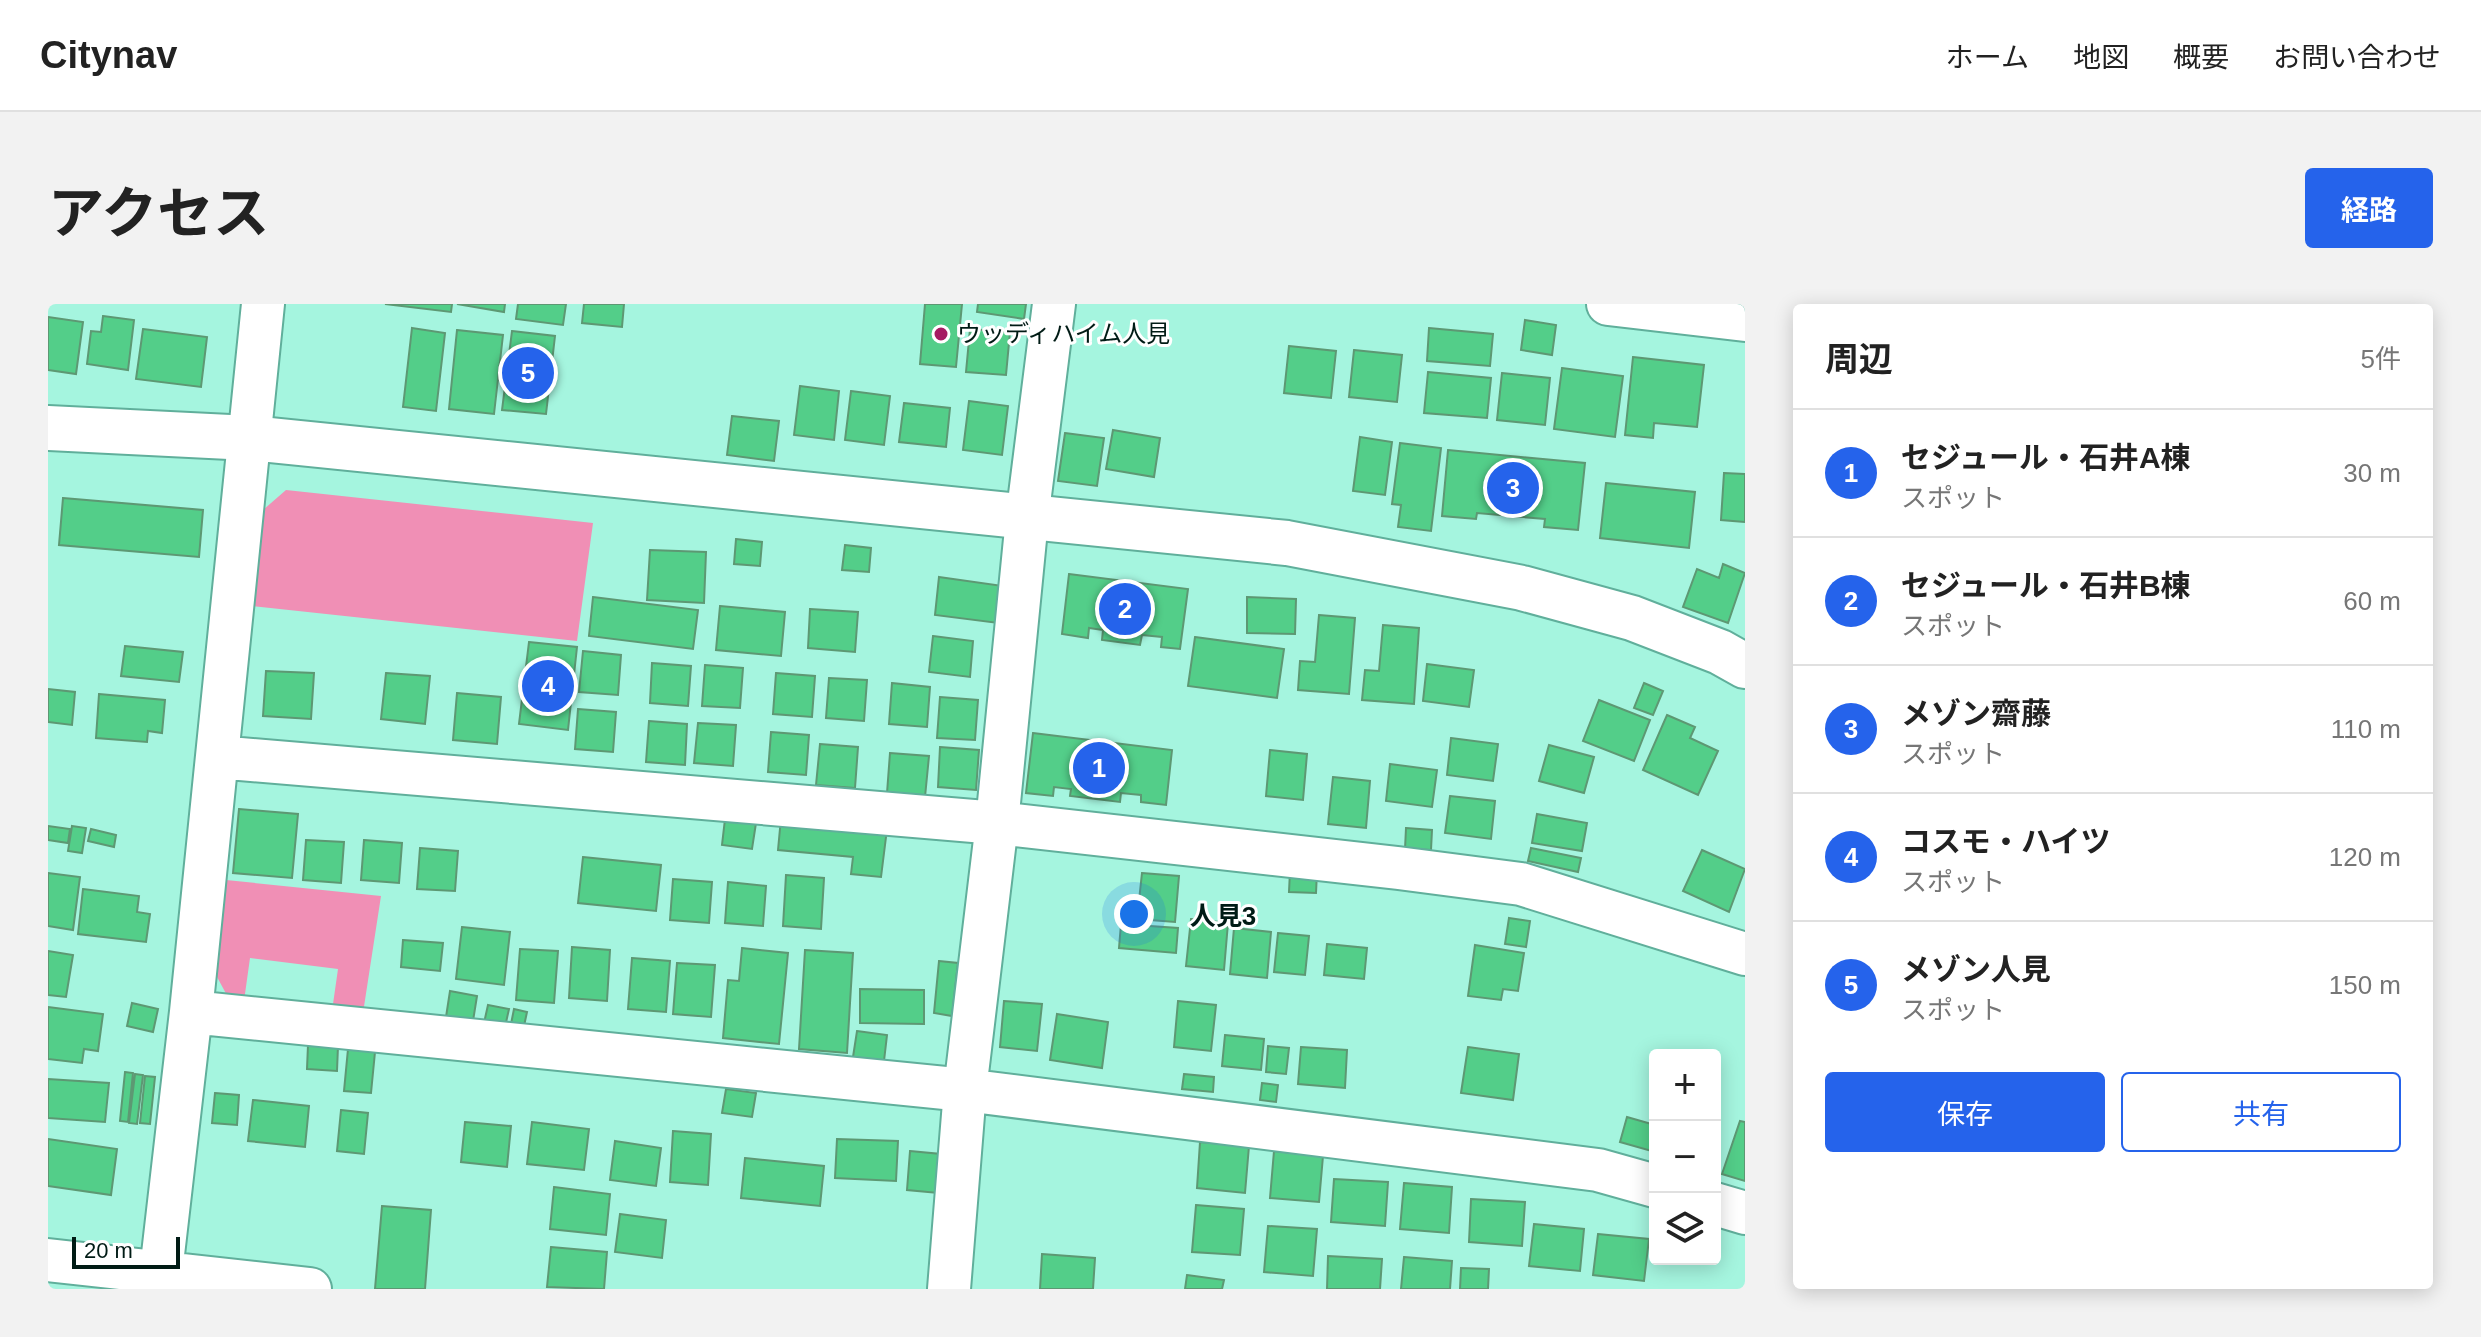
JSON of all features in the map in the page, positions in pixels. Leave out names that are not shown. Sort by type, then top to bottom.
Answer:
[{"type":"street","points":[[160,1282],[191,1012],[263,304]]},
{"type":"street","points":[[949,1289],[965,1090],[997,823],[1027,519],[1054,304]]},
{"type":"street","points":[[1608,304],[1745,320]]},
{"type":"street","points":[[48,428],[250,438],[1287,543],[1480,580],[1632,618],[1720,652],[1745,666]]},
{"type":"street","points":[[217,757],[997,823],[1521,884],[1745,954]]},
{"type":"street","points":[[191,1012],[965,1090],[1598,1170],[1649,1184]]},
{"type":"street","points":[[1721,1206],[1745,1213]]},
{"type":"street","points":[[48,1260],[160,1282],[310,1289]]},
{"type":"shaded area","points":[[286,490],[593,523],[577,641],[252,606],[263,510]]},
{"type":"shaded area","points":[[226,880],[381,896],[363,1013],[332,1011],[338,969],[250,958],[244,1001],[230,1001],[216,975]]},
{"type":"building","points":[[385,304],[452,304],[451,312]]},
{"type":"building","points":[[457,304],[505,304],[504,312]]},
{"type":"building","points":[[518,304],[566,304],[563,325],[516,319]]},
{"type":"building","points":[[584,304],[624,304],[622,327],[582,323]]},
{"type":"building","name":"ウッディハイム人見","points":[[925,304],[962,304],[956,367],[920,364]]},
{"type":"building","points":[[978,304],[1026,304],[1024,319],[977,312]]},
{"type":"building","points":[[103,316],[134,320],[128,370],[87,364],[91,331],[101,332]]},
{"type":"building","points":[[48,317],[83,322],[76,374],[48,370]]},
{"type":"building","points":[[1525,320],[1556,325],[1552,355],[1521,350]]},
{"type":"building","points":[[412,328],[445,333],[436,411],[403,407]]},
{"type":"building","points":[[1429,328],[1493,334],[1490,366],[1427,361]]},
{"type":"building","points":[[143,329],[207,337],[201,387],[136,379]]},
{"type":"building","points":[[970,329],[1010,332],[1006,375],[966,372]]},
{"type":"building","points":[[457,330],[503,335],[494,414],[449,409]]},
{"type":"building","points":[[512,331],[555,336],[546,414],[502,410]]},
{"type":"building","points":[[1289,346],[1336,351],[1331,398],[1284,393]]},
{"type":"building","points":[[1354,350],[1402,355],[1397,402],[1349,397]]},
{"type":"building","points":[[1633,357],[1704,365],[1697,427],[1654,423],[1653,438],[1625,435]]},
{"type":"building","points":[[1562,368],[1623,376],[1615,437],[1554,429]]},
{"type":"building","points":[[1428,372],[1491,378],[1487,418],[1424,413]]},
{"type":"building","points":[[1502,373],[1550,378],[1545,425],[1497,420]]},
{"type":"building","points":[[800,386],[839,391],[834,440],[794,435]]},
{"type":"building","points":[[851,391],[890,396],[884,445],[845,440]]},
{"type":"building","points":[[969,401],[1008,406],[1002,455],[963,450]]},
{"type":"building","points":[[904,403],[950,408],[946,447],[899,442]]},
{"type":"building","points":[[732,416],[779,421],[774,461],[727,455]]},
{"type":"building","points":[[1113,430],[1160,438],[1154,477],[1106,469]]},
{"type":"building","points":[[1065,433],[1104,438],[1097,486],[1058,481]]},
{"type":"building","points":[[1360,437],[1392,442],[1385,495],[1353,491]]},
{"type":"building","points":[[1400,443],[1441,448],[1431,531],[1398,527],[1401,505],[1392,504]]},
{"type":"building","points":[[1448,450],[1585,463],[1578,530],[1544,527],[1545,519],[1477,513],[1476,519],[1442,516]]},
{"type":"building","points":[[1724,473],[1745,474],[1745,522],[1721,520]]},
{"type":"building","points":[[1606,483],[1695,492],[1689,548],[1600,538]]},
{"type":"building","points":[[63,498],[203,510],[199,557],[59,545]]},
{"type":"building","points":[[736,539],[762,542],[760,566],[734,564]]},
{"type":"building","points":[[845,545],[871,548],[869,572],[842,570]]},
{"type":"building","points":[[650,550],[706,552],[704,603],[647,600]]},
{"type":"building","points":[[1723,564],[1745,573],[1728,623],[1683,607],[1697,569],[1719,578]]},
{"type":"building","points":[[1069,574],[1188,589],[1180,649],[1161,647],[1162,637],[1142,635],[1140,645],[1102,640],[1103,630],[1089,628],[1088,638],[1062,634]]},
{"type":"building","points":[[939,577],[1003,586],[998,623],[935,615]]},
{"type":"building","points":[[593,597],[698,610],[693,649],[589,636]]},
{"type":"building","points":[[1247,597],[1296,599],[1295,634],[1247,633]]},
{"type":"building","points":[[720,606],[785,612],[781,656],[716,650]]},
{"type":"building","points":[[810,609],[858,612],[855,652],[808,648]]},
{"type":"building","points":[[1319,615],[1355,618],[1349,694],[1298,690],[1300,661],[1315,662]]},
{"type":"building","points":[[1383,625],[1419,628],[1414,704],[1362,700],[1365,670],[1379,671]]},
{"type":"building","points":[[933,636],[973,641],[970,677],[929,672]]},
{"type":"building","points":[[1195,637],[1284,649],[1277,698],[1188,686]]},
{"type":"building","points":[[529,642],[577,647],[568,730],[519,724]]},
{"type":"building","points":[[125,646],[183,652],[179,682],[121,676]]},
{"type":"building","points":[[583,651],[621,655],[618,695],[579,692]]},
{"type":"building","points":[[652,663],[691,666],[688,706],[650,703]]},
{"type":"building","points":[[1427,664],[1474,670],[1469,707],[1423,701]]},
{"type":"building","points":[[705,665],[743,668],[740,708],[702,706]]},
{"type":"building","points":[[266,671],[314,673],[311,719],[263,716]]},
{"type":"building","points":[[386,673],[430,676],[425,724],[381,719]]},
{"type":"building","points":[[776,673],[815,676],[812,717],[773,714]]},
{"type":"building","points":[[829,678],[867,680],[864,721],[826,718]]},
{"type":"building","points":[[892,683],[930,687],[927,727],[889,724]]},
{"type":"building","points":[[1644,683],[1663,691],[1653,715],[1634,708]]},
{"type":"building","points":[[48,689],[75,692],[72,725],[48,722]]},
{"type":"building","points":[[457,693],[501,697],[497,744],[453,740]]},
{"type":"building","points":[[99,694],[165,700],[162,733],[148,731],[147,742],[96,738]]},
{"type":"building","points":[[940,697],[978,700],[975,740],[937,738]]},
{"type":"building","points":[[1599,700],[1650,720],[1634,761],[1583,741]]},
{"type":"building","points":[[578,709],[616,712],[613,752],[575,749]]},
{"type":"building","points":[[1667,715],[1695,727],[1690,738],[1718,751],[1698,795],[1643,770]]},
{"type":"building","points":[[649,721],[687,724],[685,765],[646,762]]},
{"type":"building","points":[[698,723],[736,725],[733,766],[694,763]]},
{"type":"building","points":[[771,732],[809,735],[806,775],[768,772]]},
{"type":"building","points":[[1033,733],[1172,750],[1166,805],[1141,802],[1141,795],[1121,793],[1120,802],[1070,796],[1071,789],[1054,787],[1053,796],[1026,793]]},
{"type":"building","points":[[1451,738],[1498,744],[1493,781],[1447,775]]},
{"type":"building","points":[[820,744],[858,747],[855,788],[816,785]]},
{"type":"building","points":[[1549,745],[1594,757],[1584,793],[1539,781]]},
{"type":"building","points":[[940,747],[979,750],[976,790],[938,787]]},
{"type":"building","points":[[1270,750],[1307,754],[1303,800],[1266,796]]},
{"type":"building","points":[[890,753],[929,756],[925,797],[887,793]]},
{"type":"building","points":[[1390,764],[1437,770],[1432,807],[1386,801]]},
{"type":"building","points":[[1333,777],[1370,781],[1366,828],[1328,824]]},
{"type":"building","points":[[1450,796],[1495,801],[1491,839],[1445,833]]},
{"type":"building","points":[[239,809],[298,814],[292,878],[233,873]]},
{"type":"building","points":[[1537,814],[1587,823],[1582,851],[1532,843]]},
{"type":"building","points":[[781,818],[887,829],[881,877],[851,874],[853,857],[778,850]]},
{"type":"building","points":[[725,819],[756,823],[752,849],[722,845]]},
{"type":"building","points":[[48,826],[70,829],[68,843],[48,840]]},
{"type":"building","points":[[72,826],[86,828],[82,853],[68,851]]},
{"type":"building","points":[[1406,828],[1432,830],[1431,850],[1405,849]]},
{"type":"building","points":[[91,829],[116,835],[114,847],[88,841]]},
{"type":"building","points":[[306,840],[344,842],[341,883],[303,880]]},
{"type":"building","points":[[364,840],[402,843],[399,883],[361,880]]},
{"type":"building","points":[[420,848],[458,851],[455,891],[417,889]]},
{"type":"building","points":[[1531,848],[1581,858],[1578,872],[1528,861]]},
{"type":"building","points":[[1702,850],[1745,869],[1729,912],[1683,891]]},
{"type":"building","points":[[583,857],[661,865],[656,911],[578,903]]},
{"type":"building","points":[[1290,871],[1317,872],[1316,893],[1289,892]]},
{"type":"building","points":[[48,873],[80,877],[73,930],[48,926]]},
{"type":"building","points":[[1142,873],[1179,876],[1175,922],[1137,919]]},
{"type":"building","points":[[786,875],[824,878],[821,929],[783,926]]},
{"type":"building","points":[[673,879],[712,882],[709,923],[670,920]]},
{"type":"building","points":[[728,882],[766,886],[763,926],[725,923]]},
{"type":"building","points":[[83,889],[139,896],[137,912],[150,914],[146,942],[78,934]]},
{"type":"building","points":[[1509,918],[1530,921],[1526,947],[1505,944]]},
{"type":"building","points":[[1191,919],[1228,923],[1224,970],[1186,966]]},
{"type":"building","points":[[1121,924],[1178,928],[1176,953],[1119,948]]},
{"type":"building","points":[[462,927],[510,932],[504,985],[456,979]]},
{"type":"building","points":[[1234,928],[1271,932],[1267,978],[1230,974]]},
{"type":"building","points":[[1278,933],[1309,936],[1305,975],[1274,972]]},
{"type":"building","points":[[403,940],[443,943],[440,971],[401,967]]},
{"type":"building","points":[[1327,944],[1367,948],[1364,979],[1324,975]]},
{"type":"building","points":[[1475,945],[1524,953],[1518,991],[1503,989],[1501,1000],[1468,996]]},
{"type":"building","points":[[572,947],[610,950],[607,1001],[569,998]]},
{"type":"building","points":[[742,948],[788,953],[779,1044],[723,1038],[728,980],[739,981]]},
{"type":"building","points":[[520,949],[558,951],[554,1003],[516,1000]]},
{"type":"building","points":[[805,950],[853,953],[847,1053],[799,1049]]},
{"type":"building","points":[[48,951],[73,955],[66,997],[48,995]]},
{"type":"building","points":[[632,958],[670,961],[666,1012],[628,1009]]},
{"type":"building","points":[[939,961],[958,963],[952,1016],[934,1013]]},
{"type":"building","points":[[677,963],[715,965],[711,1017],[673,1014]]},
{"type":"building","points":[[860,989],[924,990],[924,1024],[860,1023]]},
{"type":"building","points":[[450,991],[477,996],[473,1021],[446,1017]]},
{"type":"building","points":[[1004,1001],[1042,1004],[1037,1051],[1000,1047]]},
{"type":"building","points":[[1178,1001],[1216,1005],[1211,1051],[1174,1047]]},
{"type":"building","points":[[132,1003],[158,1009],[153,1032],[127,1026]]},
{"type":"building","points":[[488,1005],[509,1009],[505,1027],[484,1023]]},
{"type":"building","points":[[48,1007],[103,1014],[98,1051],[84,1049],[82,1063],[48,1059]]},
{"type":"building","points":[[514,1009],[527,1012],[524,1026],[511,1024]]},
{"type":"building","points":[[1057,1014],[1108,1022],[1102,1068],[1050,1060]]},
{"type":"building","points":[[857,1031],[887,1035],[884,1061],[853,1057]]},
{"type":"building","points":[[1225,1035],[1264,1039],[1261,1070],[1222,1066]]},
{"type":"building","points":[[308,1045],[338,1046],[337,1071],[307,1069]]},
{"type":"building","points":[[1268,1046],[1289,1048],[1286,1074],[1266,1072]]},
{"type":"building","points":[[1301,1047],[1347,1050],[1345,1088],[1298,1084]]},
{"type":"building","points":[[1468,1047],[1519,1054],[1513,1100],[1461,1093]]},
{"type":"building","points":[[348,1049],[375,1052],[371,1093],[344,1091]]},
{"type":"building","points":[[125,1072],[133,1073],[128,1122],[120,1121]]},
{"type":"building","points":[[135,1074],[143,1075],[137,1124],[129,1123]]},
{"type":"building","points":[[1184,1074],[1214,1077],[1213,1092],[1182,1089]]},
{"type":"building","points":[[145,1076],[155,1077],[150,1124],[140,1123]]},
{"type":"building","points":[[48,1079],[109,1083],[105,1122],[48,1118]]},
{"type":"building","points":[[1262,1083],[1278,1085],[1276,1102],[1260,1100]]},
{"type":"building","points":[[726,1089],[756,1093],[752,1117],[722,1113]]},
{"type":"building","points":[[215,1093],[239,1095],[237,1125],[212,1123]]},
{"type":"building","points":[[253,1100],[309,1106],[305,1147],[248,1141]]},
{"type":"building","points":[[341,1110],[368,1113],[364,1154],[337,1151]]},
{"type":"building","points":[[1627,1117],[1649,1123],[1649,1150],[1620,1142]]},
{"type":"building","points":[[1740,1121],[1745,1122],[1745,1181],[1722,1174]]},
{"type":"building","points":[[465,1122],[511,1126],[507,1167],[461,1162]]},
{"type":"building","points":[[532,1122],[589,1129],[584,1170],[527,1164]]},
{"type":"building","points":[[673,1131],[711,1134],[708,1185],[670,1182]]},
{"type":"building","points":[[48,1139],[117,1149],[111,1195],[48,1186]]},
{"type":"building","points":[[837,1139],[898,1141],[896,1181],[835,1178]]},
{"type":"building","points":[[615,1141],[661,1148],[656,1186],[610,1180]]},
{"type":"building","points":[[1200,1142],[1249,1146],[1245,1193],[1197,1188]]},
{"type":"building","points":[[910,1151],[941,1154],[938,1193],[907,1190]]},
{"type":"building","points":[[1274,1151],[1323,1156],[1319,1202],[1270,1198]]},
{"type":"building","points":[[745,1158],[824,1166],[820,1206],[741,1198]]},
{"type":"building","points":[[1334,1179],[1388,1182],[1385,1226],[1331,1222]]},
{"type":"building","points":[[1404,1183],[1452,1187],[1449,1233],[1400,1229]]},
{"type":"building","points":[[554,1187],[610,1194],[606,1235],[550,1229]]},
{"type":"building","points":[[1471,1199],[1525,1202],[1522,1246],[1469,1242]]},
{"type":"building","points":[[1196,1205],[1244,1209],[1240,1255],[1192,1252]]},
{"type":"building","points":[[382,1206],[431,1210],[425,1289],[375,1289]]},
{"type":"building","points":[[620,1214],[666,1220],[662,1258],[615,1252]]},
{"type":"building","points":[[1534,1224],[1584,1229],[1580,1271],[1529,1266]]},
{"type":"building","points":[[1268,1226],[1317,1229],[1313,1276],[1264,1272]]},
{"type":"building","points":[[1598,1234],[1649,1239],[1644,1281],[1593,1275]]},
{"type":"building","points":[[551,1247],[607,1252],[604,1289],[547,1287]]},
{"type":"building","points":[[1042,1254],[1095,1258],[1093,1289],[1040,1289]]},
{"type":"building","points":[[1328,1256],[1382,1259],[1380,1289],[1327,1289]]},
{"type":"building","points":[[1404,1257],[1452,1261],[1450,1289],[1401,1289]]},
{"type":"building","points":[[1461,1268],[1489,1269],[1488,1289],[1460,1289]]},
{"type":"building","points":[[1187,1275],[1224,1280],[1222,1289],[1185,1289]]},
{"type":"place","name":"ウッディハイム人見","points":[[941,334]]},
{"type":"place","name":"メゾン人見","points":[[528,373]]},
{"type":"place","name":"メゾン齋藤","points":[[1513,488]]},
{"type":"place","name":"セジュール・石井B棟","points":[[1125,609]]},
{"type":"place","name":"コスモ・ハイツ","points":[[548,686]]},
{"type":"place","name":"セジュール・石井A棟","points":[[1099,768]]},
{"type":"district","name":"人見3","points":[[1223,916]]}]
